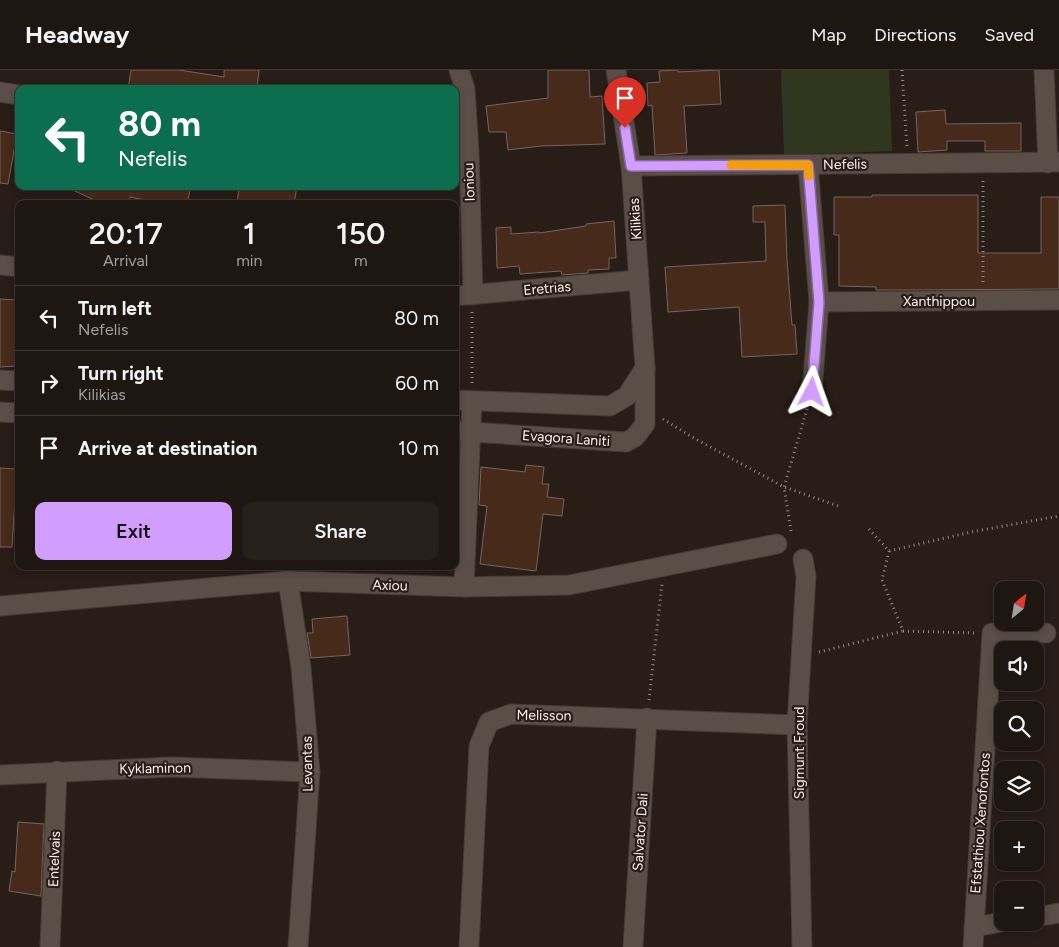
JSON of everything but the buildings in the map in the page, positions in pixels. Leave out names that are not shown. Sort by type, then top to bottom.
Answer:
[{"type":"street","name":"Ioniou","points":[[459,70],[465,89],[462,151],[464,296]]},
{"type":"street","name":"Kilikias","points":[[616,70],[631,166],[645,368]]},
{"type":"street","points":[[1044,70],[1054,162]]},
{"type":"street","points":[[0,92],[15,94]]},
{"type":"street","name":"Nefelis","points":[[631,166],[1054,162]]},
{"type":"street","points":[[808,165],[819,302],[812,392]]},
{"type":"street","points":[[0,265],[15,267]]},
{"type":"street","name":"Eretrias","points":[[464,296],[639,280]]},
{"type":"street","name":"Xanthippou","points":[[819,302],[1059,300]]},
{"type":"street","points":[[464,587],[463,400],[610,406],[627,396],[645,368]]},
{"type":"street","name":"Evagora Laniti","points":[[463,431],[626,442],[641,431],[645,424],[645,368]]},
{"type":"street","points":[[0,380],[15,381]]},
{"type":"street","points":[[0,412],[15,413]]},
{"type":"street","name":"Axiou","points":[[0,606],[288,581],[464,587],[569,585],[785,542]]},
{"type":"street","name":"Sigmunt Froud","points":[[802,947],[797,725],[806,576],[803,559]]},
{"type":"street","name":"Levantas","points":[[288,581],[301,668],[310,772],[298,947]]},
{"type":"street","points":[[992,633],[1046,633]]},
{"type":"street","name":"Efstathiou Xenofontos","points":[[973,947],[992,633]]},
{"type":"street","name":"Melisson","points":[[469,947],[479,746],[489,722],[511,714],[797,725]]},
{"type":"street","name":"Salvator Dali","points":[[633,947],[647,718]]},
{"type":"street","name":"Kyklaminon","points":[[0,775],[171,767],[310,772]]},
{"type":"street","name":"Entelvais","points":[[50,947],[57,771]]},
{"type":"street","points":[[1044,916],[1059,913]]},
{"type":"street","points":[[974,927],[994,923]]},
{"type":"path","points":[[902,70],[908,164]]},
{"type":"path","points":[[983,163],[983,300]]},
{"type":"path","points":[[463,400],[464,296]]},
{"type":"path","points":[[785,542],[784,487],[812,392]]},
{"type":"path","points":[[646,412],[668,421],[692,437],[784,487],[841,507]]},
{"type":"path","points":[[889,551],[971,532],[1059,516]]},
{"type":"path","points":[[869,529],[889,551]]},
{"type":"path","points":[[889,551],[882,580],[903,631]]},
{"type":"path","points":[[647,718],[664,566]]},
{"type":"path","points":[[802,656],[903,631],[992,633]]},
{"type":"green space","points":[[781,70],[889,70],[892,151],[784,155]]},
{"type":"slow traffic","points":[[731,165],[808,165],[809,176]]},
{"type":"route","points":[[625,128],[631,166],[808,165],[819,302],[812,392]]}]
